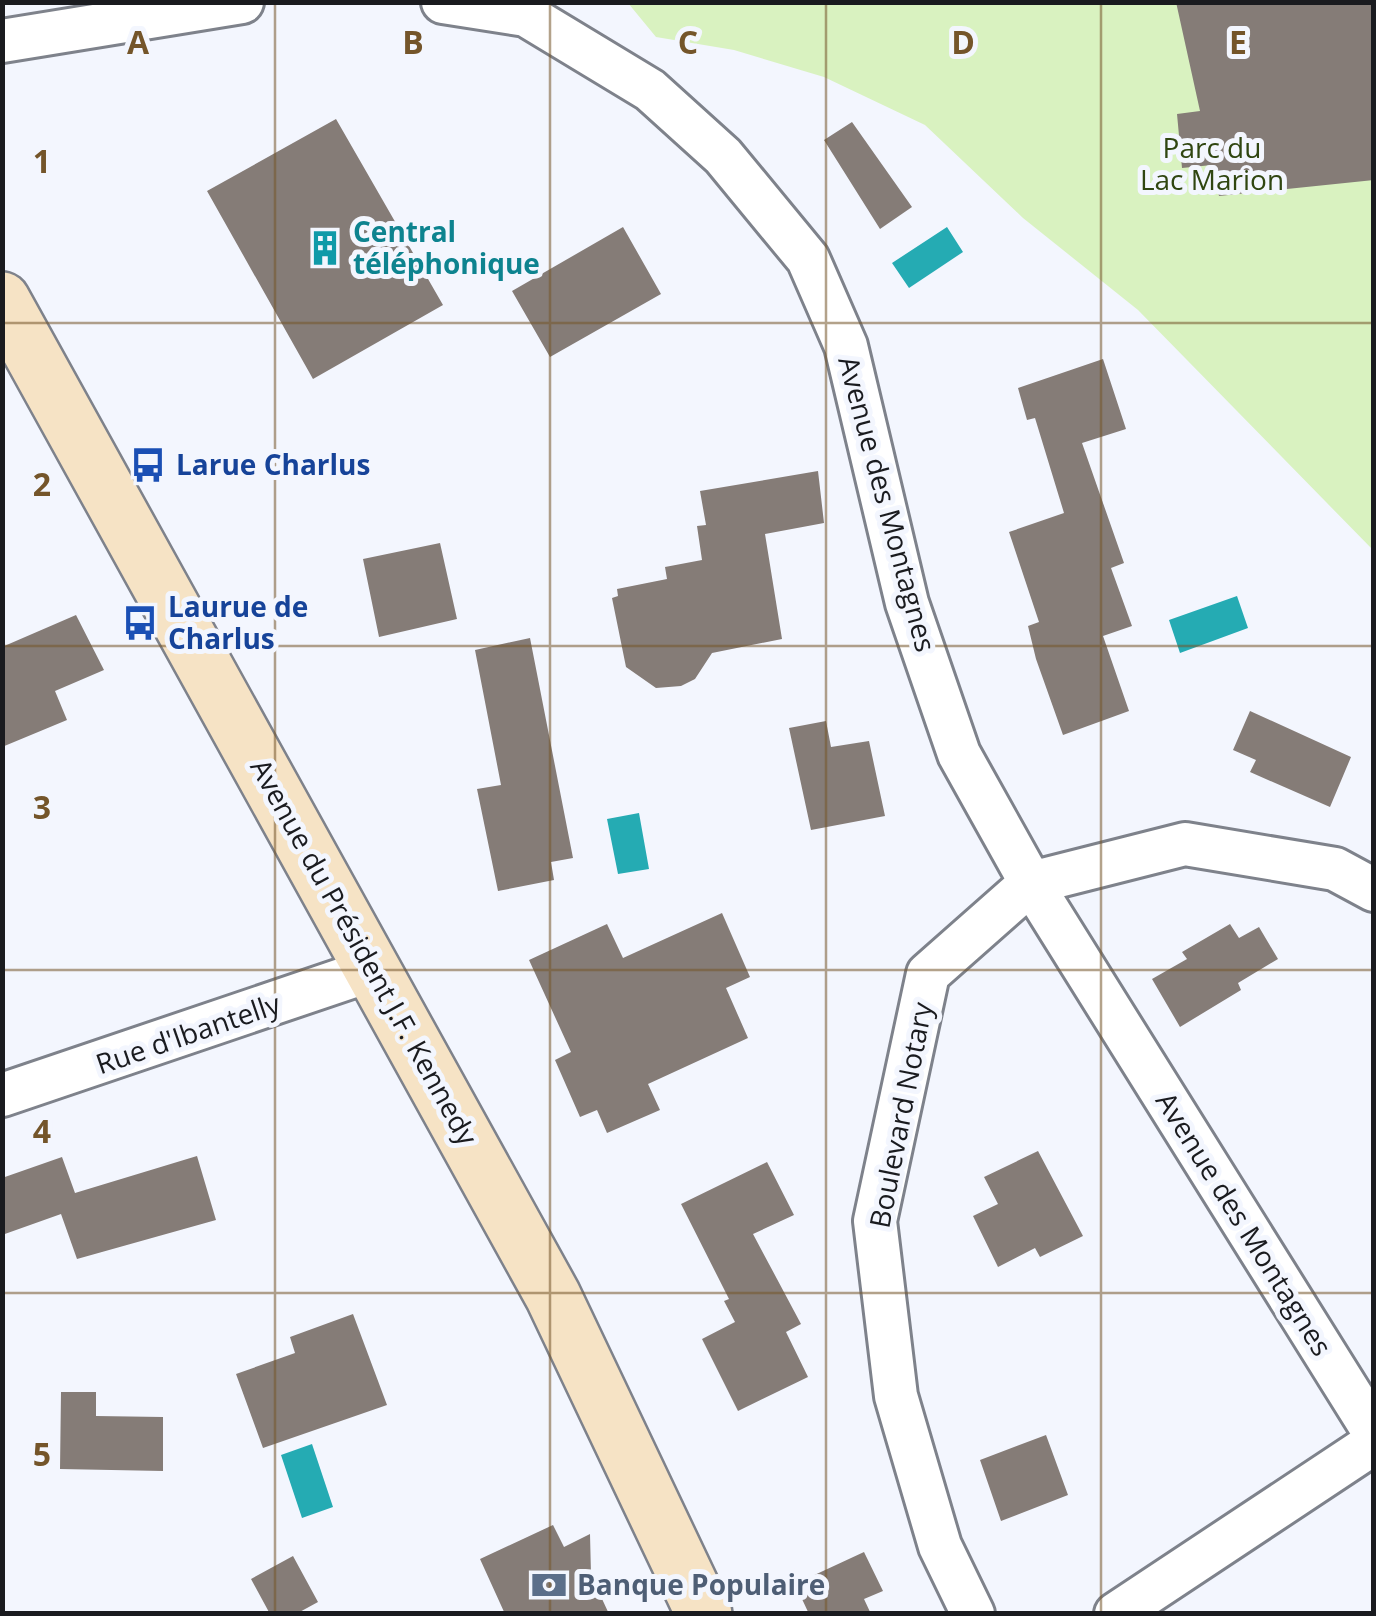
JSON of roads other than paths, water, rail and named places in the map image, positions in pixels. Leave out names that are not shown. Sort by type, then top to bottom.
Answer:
[{"type":"street","points":[[2,41],[242,2]]},
{"type":"street","name":"Avenue des Montagnes","points":[[443,2],[526,15],[650,90],[723,156],[808,259],[846,346],[907,603],[959,754],[1031,883],[1374,1432]]},
{"type":"street","name":"Avenue du Président J.F. Kennedy","points":[[2,300],[553,1296],[704,1614]]},
{"type":"street","name":"Boulevard Notary","points":[[973,1614],[940,1546],[896,1396],[875,1221],[928,974],[1031,883],[1184,844],[1336,868],[1374,890]]},
{"type":"street","name":"Rue d'Ibantelly","points":[[2,1096],[374,969]]},
{"type":"street","points":[[1116,1614],[1374,1443]]},
{"type":"water","points":[[947,227],[963,252],[909,288],[892,263]]},
{"type":"water","points":[[1237,596],[1248,628],[1180,653],[1169,620]]},
{"type":"water","points":[[639,813],[649,869],[618,874],[607,819]]},
{"type":"water","points":[[312,1444],[333,1507],[302,1518],[281,1455]]},
{"type":"place","name":"Central téléphonique","points":[[325,248]]},
{"type":"place","name":"Larue Charlus","points":[[148,465]]},
{"type":"place","name":"Laurue de Charlus","points":[[140,623]]},
{"type":"place","name":"Banque Populaire","points":[[549,1585]]},
{"type":"park label","name":"Parc du Lac Marion","points":[[1212,164]]}]
